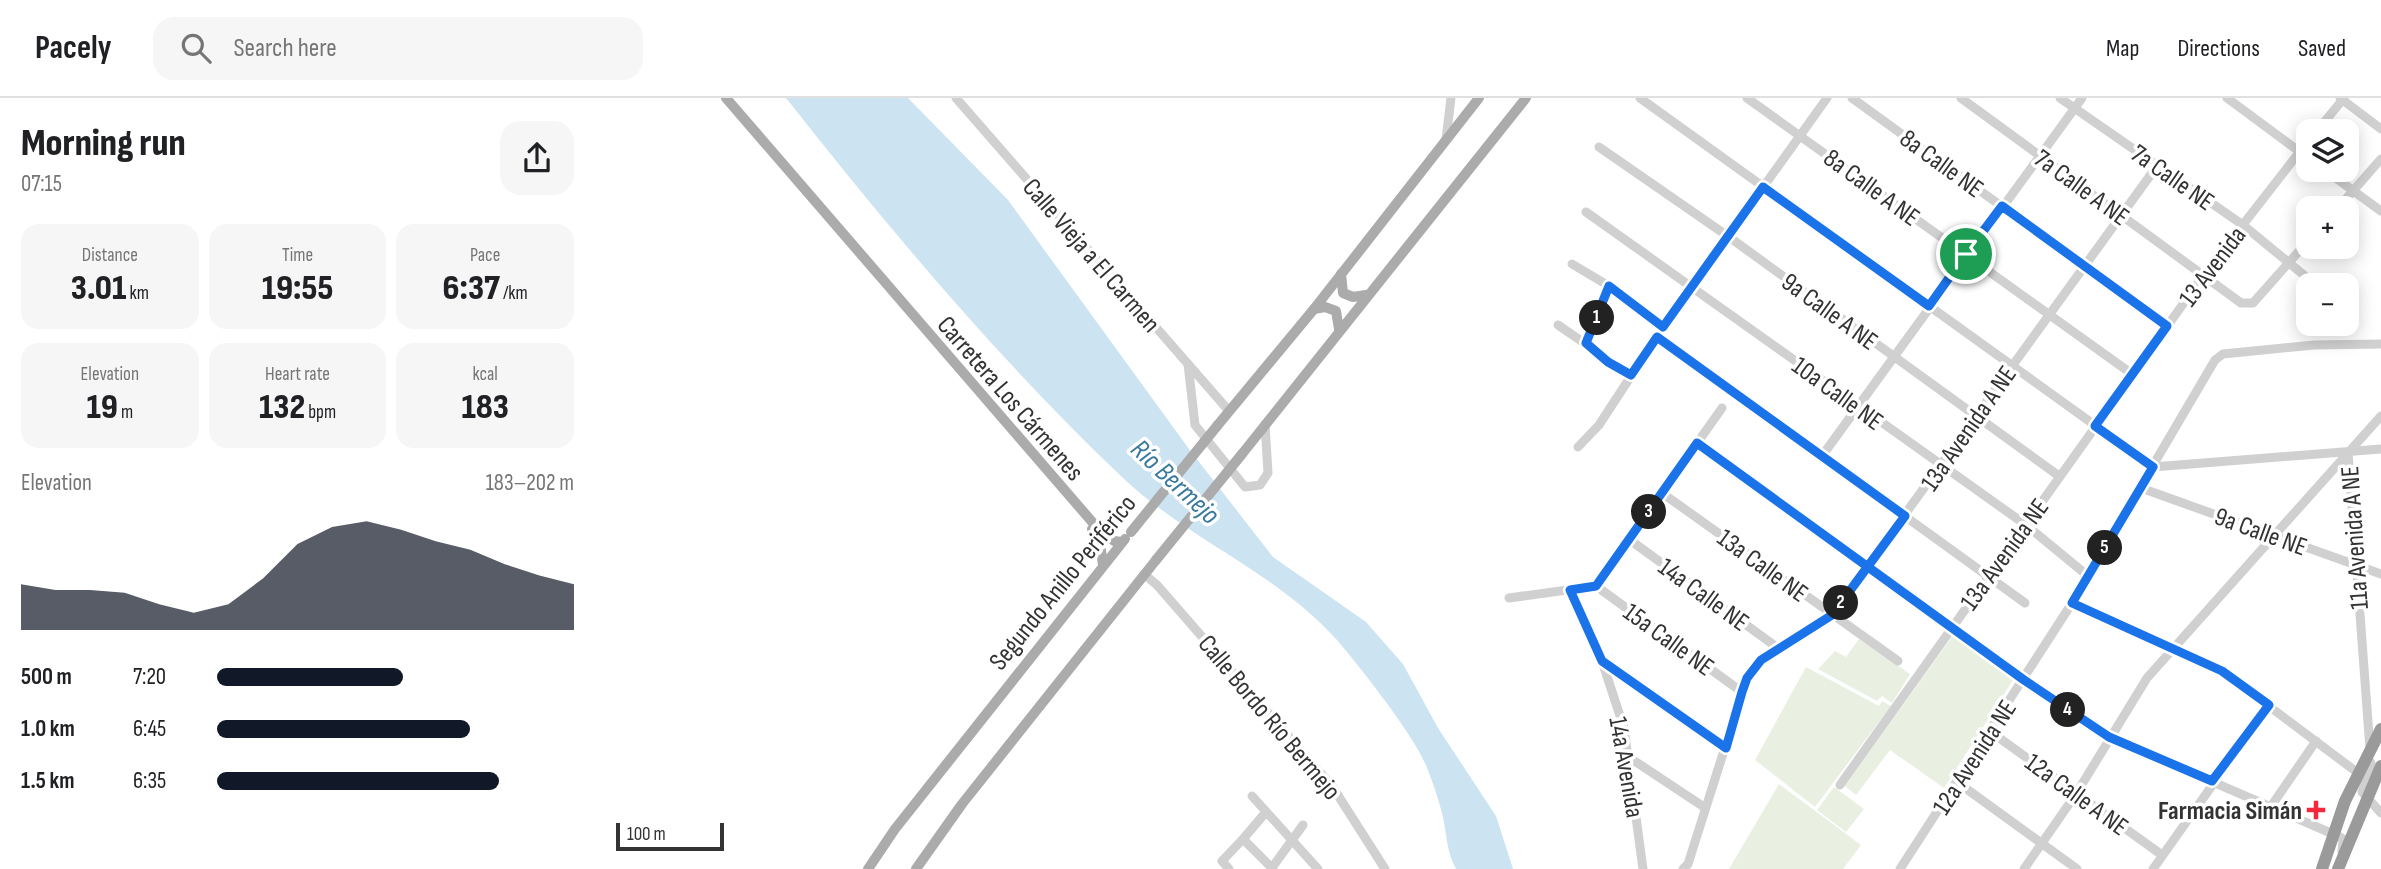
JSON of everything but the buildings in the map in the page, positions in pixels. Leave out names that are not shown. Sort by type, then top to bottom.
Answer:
[{"type":"highway","points":[[2322,869],[2358,773],[2381,729]]},
{"type":"highway","points":[[2340,866],[2381,766]]},
{"type":"main road","name":"Carretera Los Cármenes","points":[[726,98],[1100,531],[1107,538],[1122,542]]},
{"type":"main road","name":"Segundo Anillo Periférico","points":[[869,869],[895,829],[1103,565],[1314,309],[1479,98]]},
{"type":"main road","points":[[916,869],[962,804],[1526,98]]},
{"type":"main road","name":"Carretera Los Cármenes","points":[[872,266],[1096,534],[1103,565]]},
{"type":"main road","points":[[1341,274],[1343,293],[1353,297],[1366,295]]},
{"type":"main road","points":[[1314,309],[1325,307],[1336,311],[1339,329]]},
{"type":"street","name":"Calle Vieja a El Carmen","points":[[956,98],[1229,411]]},
{"type":"street","points":[[1446,139],[1451,98]]},
{"type":"street","points":[[1640,98],[2153,467],[2381,449]]},
{"type":"street","name":"8a Calle A NE","points":[[1747,98],[2133,374]]},
{"type":"street","points":[[1578,447],[1599,425],[1663,327],[1827,98]]},
{"type":"street","name":"8a Calle NE","points":[[1852,98],[2167,326]]},
{"type":"street","name":"7a Calle A NE","points":[[1961,98],[2203,276],[2249,305],[2289,262]]},
{"type":"street","name":"7a Calle NE","points":[[2060,98],[2243,225],[2302,273]]},
{"type":"street","points":[[1822,456],[1966,254],[2082,98]]},
{"type":"street","points":[[2227,98],[2296,149]]},
{"type":"street","points":[[2327,119],[2343,99],[2381,129]]},
{"type":"street","name":"9a Calle A NE","points":[[1599,147],[1729,237],[2059,477]]},
{"type":"street","points":[[2349,196],[2381,159]]},
{"type":"street","name":"13 Avenida","points":[[2095,426],[2203,276],[2296,164]]},
{"type":"street","name":"13a Avenida A NE","points":[[1685,867],[1747,678],[1761,660],[1832,615],[2157,166]]},
{"type":"street","points":[[2342,182],[2381,211]]},
{"type":"street","name":"10a Calle NE","points":[[1586,212],[2026,525],[2088,576]]},
{"type":"street","points":[[2289,262],[2296,254]]},
{"type":"street","points":[[1571,264],[1609,286],[1663,327]]},
{"type":"street","points":[[1586,343],[1609,286]]},
{"type":"street","points":[[1558,325],[1586,343],[1608,362],[1631,375]]},
{"type":"street","points":[[1657,337],[2025,603]]},
{"type":"street","name":"12a Avenida NE","points":[[1900,869],[2072,603],[2206,372],[2218,356],[2315,345],[2381,344]]},
{"type":"street","points":[[1188,364],[1195,425],[1245,487],[1260,485],[1268,473],[1265,424]]},
{"type":"street","points":[[1509,598],[1596,586],[1722,408]]},
{"type":"street","points":[[2024,869],[2076,794],[2147,678],[2271,535],[2381,416]]},
{"type":"street","name":"13a Avenida NE","points":[[1840,785],[2095,426]]},
{"type":"street","points":[[1697,443],[2024,680],[2109,737],[2272,805],[2343,839],[2340,866]]},
{"type":"street","name":"11a Avenida A NE","points":[[2348,452],[2368,752],[2371,763],[2362,786],[2366,799]]},
{"type":"street","name":"9a Calle NE","points":[[2141,488],[2381,574]]},
{"type":"street","name":"13a Calle NE","points":[[1662,492],[1898,661]]},
{"type":"street","name":"14a Calle NE","points":[[1630,540],[1778,648]]},
{"type":"street","name":"Calle Bordo Río Bermejo","points":[[1144,574],[1157,585],[1332,786],[1385,869]]},
{"type":"street","name":"15a Calle NE","points":[[1596,586],[1742,692]]},
{"type":"street","name":"14a Avenida","points":[[1570,590],[1602,661],[1624,728],[1643,869]]},
{"type":"street","points":[[2072,603],[2222,671],[2358,773]]},
{"type":"street","points":[[1602,661],[1726,748]]},
{"type":"street","points":[[2153,869],[2212,781],[2269,705]]},
{"type":"street","name":"12a Calle A NE","points":[[1991,732],[2162,855]]},
{"type":"street","points":[[2272,805],[2316,741]]},
{"type":"street","points":[[1630,758],[1705,807]]},
{"type":"street","points":[[1958,782],[2077,869]]},
{"type":"street","points":[[1252,796],[1318,869]]},
{"type":"street","points":[[2366,799],[2381,813]]},
{"type":"street","points":[[1229,869],[1222,861],[1265,812]]},
{"type":"street","points":[[1243,839],[1272,869],[1303,825]]},
{"type":"green space","points":[[1954,634],[2013,680],[1944,788],[1890,750],[1856,795],[1845,786]]},
{"type":"green space","points":[[1859,639],[1910,674],[1892,703],[1882,696],[1877,701],[1818,669],[1835,651],[1846,657]]},
{"type":"green space","points":[[1806,667],[1879,706],[1882,701],[1891,706],[1815,807],[1755,760]]},
{"type":"green space","points":[[1779,784],[1861,845],[1843,869],[1729,869]]},
{"type":"green space","points":[[1834,787],[1864,809],[1846,832],[1817,810]]},
{"type":"water","name":"Río Bermejo","points":[[786,98],[908,98],[1008,200],[1189,449],[1273,557],[1366,622],[1403,664],[1438,728],[1496,816],[1513,869],[1456,869],[1448,849],[1439,802],[1421,755],[1386,702],[1336,639],[1286,594],[1147,499],[1077,433],[947,294]]},
{"type":"place","name":"Farmacia Simán","points":[[2316,810]]},
{"type":"route","points":[[1966,254],[1929,306],[1763,187],[1663,327],[1609,286],[1586,343],[1608,362],[1631,375],[1657,337],[1905,516],[1868,565],[1832,615],[1761,660],[1747,678],[1726,748],[1602,661],[1570,590],[1596,586],[1697,443],[1868,565],[2024,680],[2109,737],[2212,781],[2269,705],[2222,671],[2072,603],[2153,467],[2095,426],[2167,326],[2002,206],[1966,254]]}]
